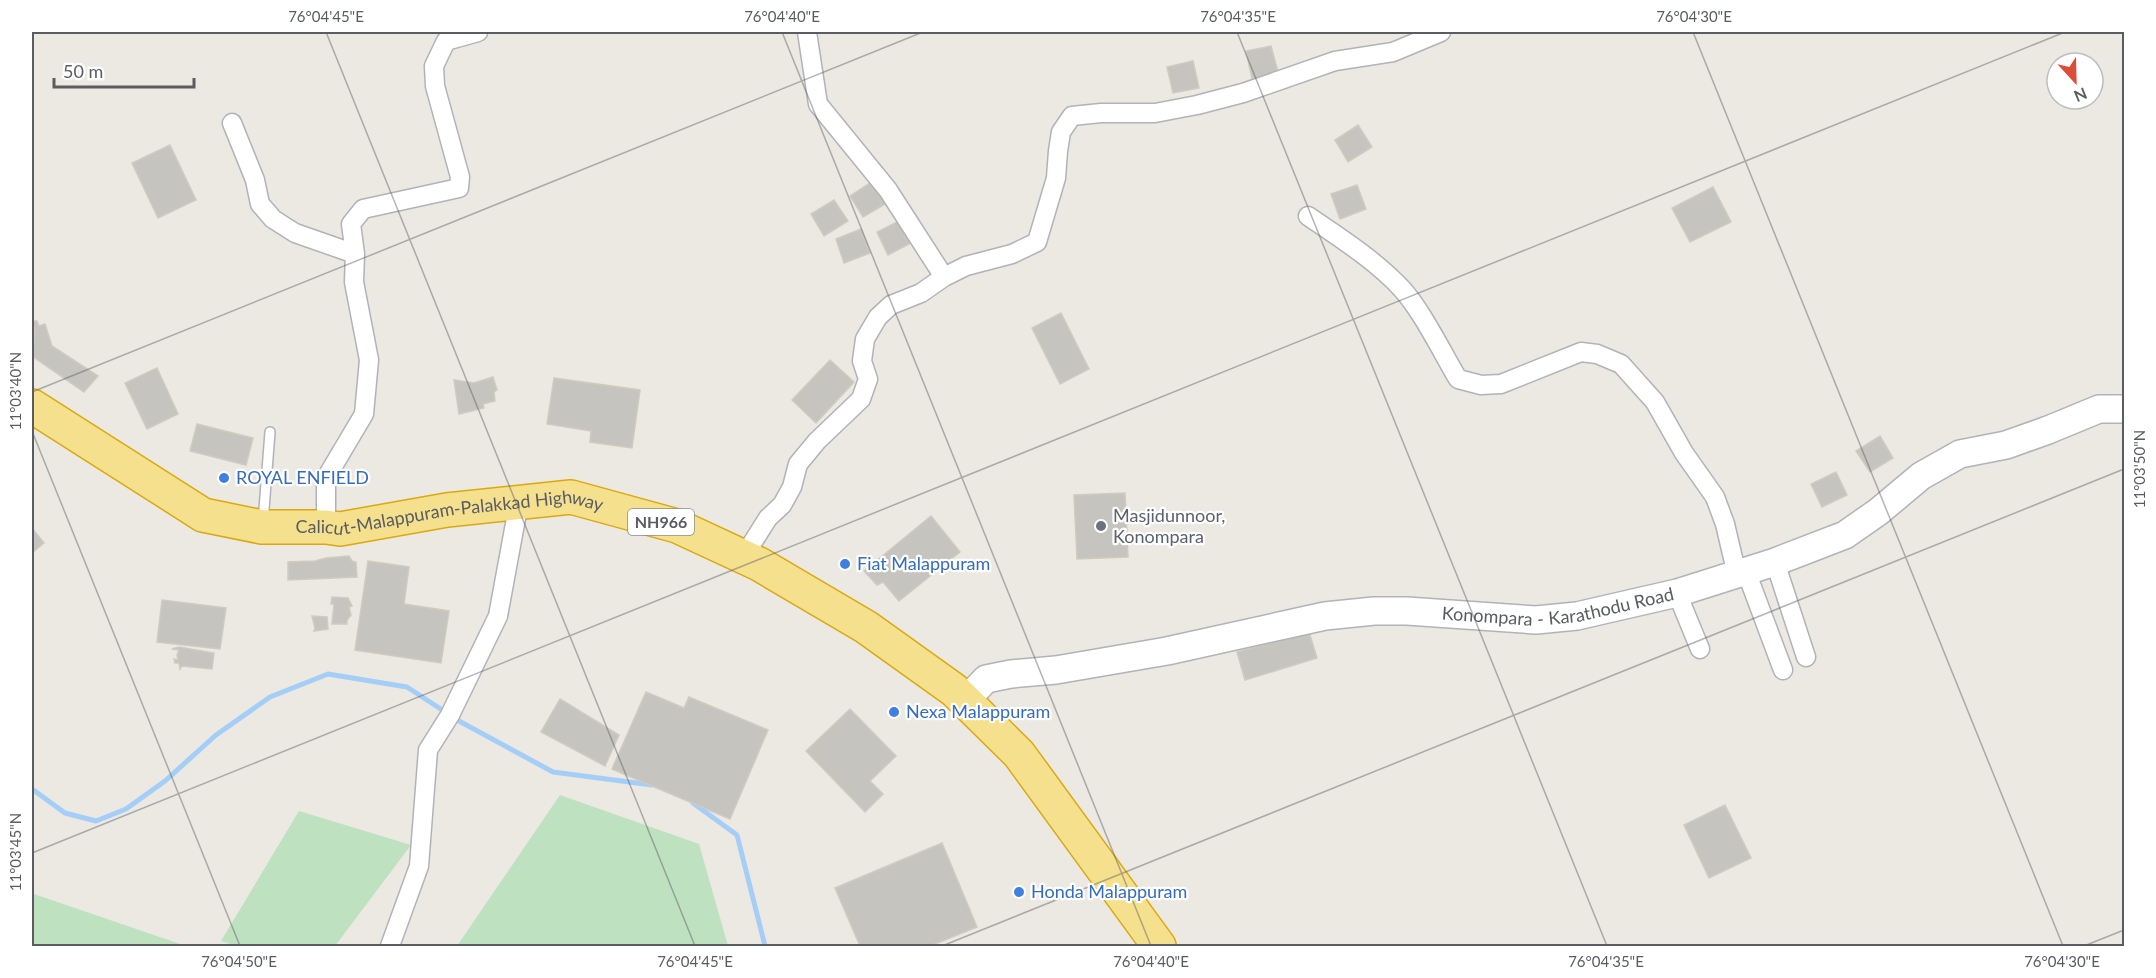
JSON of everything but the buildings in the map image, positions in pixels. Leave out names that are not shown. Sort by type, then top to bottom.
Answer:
[{"type":"highway","name":"Calicut-Malappuram-Palakkad Highway","points":[[32,406],[203,515],[262,527],[340,529],[447,510],[571,497],[677,526],[744,556],[966,688],[1019,754],[1159,946]]},
{"type":"main road","name":"Konompara - Karathodu Road","points":[[966,688],[1011,674],[1056,670],[1167,651],[1325,616],[1374,611],[1407,611],[1536,620],[1577,616],[1677,593],[1775,562],[1845,535],[1878,512],[1921,476],[1960,454],[2006,445],[2099,409],[2124,409]]},
{"type":"street","points":[[326,527],[326,478],[364,414],[369,360],[354,282],[355,254],[351,224],[363,209],[459,188],[460,177],[435,86],[434,66],[446,41],[478,32]]},
{"type":"street","points":[[807,32],[818,104],[888,190],[944,277]]},
{"type":"street","points":[[744,556],[768,518],[782,505],[792,487],[798,464],[861,399],[868,379],[862,362],[864,339],[878,317],[891,305],[921,294],[944,277],[966,266],[1012,255],[1037,242],[1056,178],[1061,132],[1072,116],[1101,113],[1155,113],[1197,105],[1244,93],[1335,61],[1393,52],[1441,32]]},
{"type":"street","points":[[231,123],[255,180],[260,204],[273,219],[295,233],[355,254]]},
{"type":"street","points":[[1308,216],[1362,254],[1403,290],[1458,379],[1481,386],[1501,384],[1581,352],[1597,354],[1621,364],[1655,402],[1684,453],[1715,497],[1741,573],[1783,670]]},
{"type":"street","points":[[390,946],[419,866],[428,750],[465,685],[498,616],[519,502]]},
{"type":"street","points":[[1775,562],[1806,657]]},
{"type":"street","points":[[1677,593],[1700,649]]},
{"type":"lane","points":[[262,527],[270,432]]},
{"type":"green space","points":[[560,795],[699,844],[728,946],[457,946]]},
{"type":"green space","points":[[299,811],[411,845],[335,946],[237,946],[221,941]]},
{"type":"green space","points":[[34,894],[186,946],[32,946]]},
{"type":"waterway","points":[[32,789],[65,813],[96,821],[126,809],[165,781],[216,735],[270,697],[328,674],[407,687],[459,721],[553,772],[652,785]]},
{"type":"waterway","points":[[693,803],[737,835],[765,946]]},
{"type":"place","name":"ROYAL ENFIELD","points":[[224,478]]},
{"type":"place","name":"Masjidunnoor, Konompara","points":[[1101,526]]},
{"type":"place","name":"Fiat Malappuram","points":[[845,564]]},
{"type":"place","name":"Nexa Malappuram","points":[[894,712]]},
{"type":"place","name":"Honda Malappuram","points":[[1019,892]]}]
